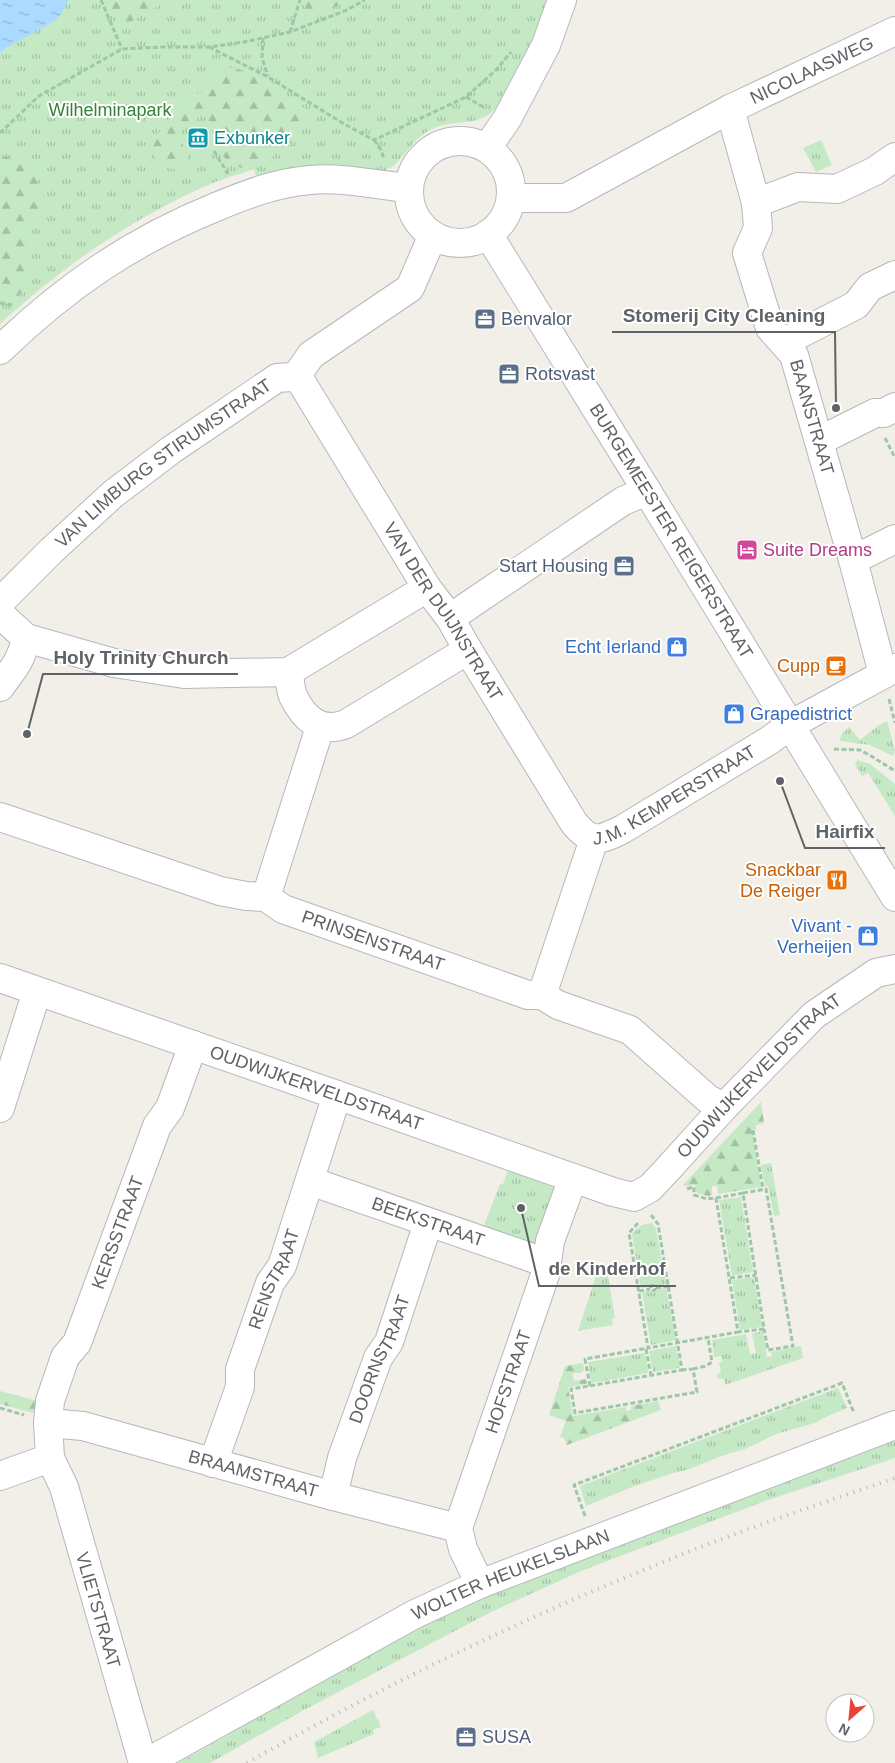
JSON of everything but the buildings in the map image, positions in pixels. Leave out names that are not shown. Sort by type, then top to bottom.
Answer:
[{"type":"street","points":[[487,148],[507,119],[546,45],[562,0]]},
{"type":"street","name":"NICOLAASWEG","points":[[730,109],[895,31]]},
{"type":"street","points":[[511,198],[566,198],[730,109]]},
{"type":"street","name":"BAANSTRAAT","points":[[730,109],[756,202],[758,228],[747,253],[770,328],[794,354],[853,560],[889,671]]},
{"type":"street","points":[[455,141],[471,142],[487,148],[498,158],[506,170],[510,183],[511,198],[503,219],[488,234],[475,241],[461,243],[446,241],[433,236],[421,225],[413,212],[408,188],[410,178],[416,167],[426,154],[439,145],[455,141]]},
{"type":"street","points":[[756,202],[798,187],[837,189],[875,170],[895,157]]},
{"type":"street","points":[[0,350],[31,320],[78,283],[125,251],[183,220],[247,194],[276,185],[311,180],[346,179],[408,188]]},
{"type":"street","name":"BURGEMEESTER REIGERSTRAAT","points":[[488,234],[895,896]]},
{"type":"street","points":[[297,375],[311,355],[410,288],[433,236]]},
{"type":"street","points":[[784,342],[856,305],[870,287],[895,275]]},
{"type":"street","name":"VAN DER DUIJNSTRAAT","points":[[297,375],[427,588],[450,618],[574,824],[583,834],[594,839]]},
{"type":"street","name":"VAN LIMBURG STIRUMSTRAAT","points":[[0,602],[51,551],[113,494],[171,450],[277,378],[297,375]]},
{"type":"street","points":[[818,441],[875,413],[884,413],[895,406]]},
{"type":"street","points":[[450,618],[623,500],[647,491]]},
{"type":"street","points":[[853,560],[895,539]]},
{"type":"street","points":[[0,614],[26,638],[114,663],[184,674],[288,672],[427,588]]},
{"type":"street","points":[[0,687],[23,653],[26,638]]},
{"type":"street","points":[[288,672],[293,695],[308,718],[320,727],[335,728],[346,724],[468,650]]},
{"type":"street","points":[[790,725],[889,671]]},
{"type":"street","name":"J.M. KEMPERSTRAAT","points":[[542,995],[594,839],[603,839],[623,829],[770,740],[790,725]]},
{"type":"street","points":[[266,897],[320,727]]},
{"type":"street","name":"PRINSENSTRAAT","points":[[0,817],[220,891],[246,896],[266,897],[283,909],[528,995],[542,995],[558,1005],[630,1030],[708,1099],[724,1108]]},
{"type":"street","name":"OUDWIJKERVELDSTRAAT","points":[[0,978],[612,1192],[645,1210],[650,1188],[814,1015],[876,974],[895,969]]},
{"type":"street","points":[[0,1108],[37,991]]},
{"type":"street","name":"KERSSTRAAT","points":[[50,1458],[48,1423],[50,1401],[66,1357],[78,1343],[157,1126],[170,1108],[193,1045]]},
{"type":"street","name":"RENSTRAAT","points":[[213,1463],[240,1387],[240,1369],[270,1282],[282,1266],[337,1095]]},
{"type":"street","name":"HOFSTRAAT","points":[[458,1528],[545,1275],[550,1241],[573,1178]]},
{"type":"street","name":"BEEKSTRAAT","points":[[310,1181],[547,1263]]},
{"type":"street","name":"DOORNSTRAAT","points":[[333,1496],[342,1458],[378,1358],[389,1342],[428,1223]]},
{"type":"street","name":"BRAAMSTRAAT","points":[[48,1423],[83,1426],[333,1496],[458,1528]]},
{"type":"street","name":"WOLTER HEUKELSLAAN","points":[[144,1763],[415,1614],[480,1584],[895,1424]]},
{"type":"street","points":[[0,1476],[50,1458]]},
{"type":"street","name":"VLIETSTRAAT","points":[[50,1458],[64,1487],[144,1763]]},
{"type":"street","points":[[458,1528],[463,1549],[480,1584]]},
{"type":"path","points":[[101,0],[122,49]]},
{"type":"path","points":[[290,32],[300,0]]},
{"type":"path","points":[[0,133],[39,96],[122,49],[209,47],[263,38],[290,32],[347,10],[364,0]]},
{"type":"path","points":[[263,38],[262,58],[268,76]]},
{"type":"path","points":[[209,47],[268,76],[344,124],[374,140],[466,98],[496,70],[514,47]]},
{"type":"path","points":[[810,757],[830,748],[860,750],[895,771]]},
{"type":"path","points":[[743,1193],[768,1350],[793,1346],[766,1189],[763,1189],[753,1130]]},
{"type":"path","name":"OUDWIJKERVELDSTRAAT","points":[[678,1190],[694,1187],[694,1195],[707,1199],[763,1189]]},
{"type":"path","points":[[716,1198],[738,1332]]},
{"type":"path","points":[[651,1376],[629,1233],[645,1210],[658,1224],[682,1370]]},
{"type":"path","points":[[730,1278],[756,1275]]},
{"type":"path","points":[[639,1291],[650,1289],[653,1291],[656,1288],[669,1286]]},
{"type":"path","points":[[590,1386],[585,1360],[764,1329]]},
{"type":"path","points":[[693,1369],[697,1392],[575,1413],[571,1389],[706,1366],[712,1362],[708,1338]]},
{"type":"path","points":[[594,1540],[574,1485],[842,1383],[863,1437]]},
{"type":"green space","name":"Wilhelminapark","points":[[0,0],[549,0],[543,18],[500,102],[486,116],[478,120],[432,129],[414,142],[395,164],[384,173],[257,179],[254,169],[207,185],[120,231],[46,284],[0,324]]},
{"type":"green space","points":[[108,0],[168,0],[124,26],[111,11]]},
{"type":"green space","points":[[307,0],[349,0],[334,8],[307,16],[304,13]]},
{"type":"green space","points":[[229,67],[239,69],[258,78],[304,108],[303,118],[299,126],[281,148],[263,165],[250,169],[242,168],[225,159],[222,155],[217,147],[223,143],[204,114],[176,133],[188,157],[181,169],[176,170],[163,167],[155,160],[151,146],[155,138],[181,102],[203,91],[214,76]]},
{"type":"green space","points":[[821,140],[832,165],[816,172],[803,148]]},
{"type":"green space","points":[[19,156],[36,175],[44,197],[40,215],[25,237],[26,272],[19,296],[0,294],[0,157]]},
{"type":"green space","points":[[887,721],[895,750],[893,756],[870,745],[840,741],[841,735],[849,727],[860,740]]},
{"type":"green space","points":[[857,760],[870,764],[895,784],[895,816],[868,773],[862,776],[855,764]]},
{"type":"green space","points":[[761,1102],[764,1123],[756,1125],[756,1129],[752,1129],[761,1187],[718,1194],[717,1186],[712,1186],[712,1195],[708,1196],[697,1193],[695,1185],[683,1185]]},
{"type":"green space","points":[[771,1163],[780,1215],[774,1216],[768,1186],[765,1186],[761,1165]]},
{"type":"green space","points":[[508,1170],[558,1189],[538,1247],[483,1228],[500,1184],[503,1184]]},
{"type":"green space","points":[[741,1197],[753,1272],[732,1276],[719,1200]]},
{"type":"green space","points":[[652,1223],[656,1229],[666,1284],[657,1286],[653,1284],[649,1287],[641,1288],[632,1234],[641,1225]]},
{"type":"green space","points":[[600,1264],[606,1264],[615,1318],[612,1319],[613,1325],[578,1331]]},
{"type":"green space","points":[[754,1277],[762,1327],[740,1330],[732,1280]]},
{"type":"green space","points":[[666,1288],[676,1340],[651,1345],[642,1292],[649,1291],[654,1293],[657,1290]]},
{"type":"green space","points":[[763,1331],[767,1357],[772,1356],[771,1352],[801,1346],[803,1358],[725,1385],[724,1379],[718,1379],[717,1374],[721,1372],[719,1363],[722,1362],[721,1356],[714,1357],[712,1340],[746,1334],[750,1354],[756,1353],[752,1334]]},
{"type":"green space","points":[[676,1346],[680,1368],[653,1372],[649,1351]]},
{"type":"green space","points":[[645,1353],[648,1373],[591,1383],[588,1362]]},
{"type":"green space","points":[[583,1363],[584,1370],[581,1373],[572,1373],[574,1381],[586,1379],[587,1384],[568,1387],[573,1416],[626,1407],[626,1411],[631,1410],[631,1406],[658,1401],[661,1410],[567,1445],[564,1438],[560,1437],[566,1421],[549,1415],[565,1366]]},
{"type":"green space","points":[[838,1388],[847,1408],[815,1423],[776,1434],[745,1449],[632,1487],[586,1506],[580,1486]]},
{"type":"green space","points":[[0,1391],[37,1401],[33,1413],[0,1404]]},
{"type":"green space","points":[[895,1438],[895,1458],[765,1501],[581,1571],[491,1612],[302,1711],[210,1763],[178,1763],[211,1745],[208,1738],[214,1735],[218,1741],[244,1726],[241,1720],[247,1716],[250,1722],[270,1711],[267,1705],[273,1702],[276,1708],[303,1692],[300,1686],[311,1687],[438,1618],[436,1612],[510,1586]]},
{"type":"green space","points":[[373,1710],[381,1727],[373,1730],[374,1734],[318,1758],[314,1742]]},
{"type":"water","points":[[0,0],[68,0],[61,14],[53,22],[0,53]]},
{"type":"railway","points":[[247,1763],[402,1680],[560,1605],[724,1538],[895,1478]]},
{"type":"place","name":"Exbunker","points":[[198,138]]},
{"type":"place","name":"Benvalor","points":[[485,319]]},
{"type":"place","name":"Rotsvast","points":[[509,374]]},
{"type":"place","name":"Stomerij City Cleaning","points":[[836,408]]},
{"type":"place","name":"Suite Dreams","points":[[747,550]]},
{"type":"place","name":"Start Housing","points":[[624,566]]},
{"type":"place","name":"Echt Ierland","points":[[677,647]]},
{"type":"place","name":"Cupp","points":[[836,666]]},
{"type":"place","name":"Grapedistrict","points":[[734,714]]},
{"type":"place","name":"Holy Trinity Church","points":[[27,734]]},
{"type":"place","name":"Hairfix","points":[[780,781]]},
{"type":"place","name":"Snackbar De Reiger","points":[[837,880]]},
{"type":"place","name":"Vivant - Verheijen","points":[[868,936]]},
{"type":"place","name":"de Kinderhof","points":[[521,1208]]},
{"type":"place","name":"SUSA","points":[[466,1737]]}]
